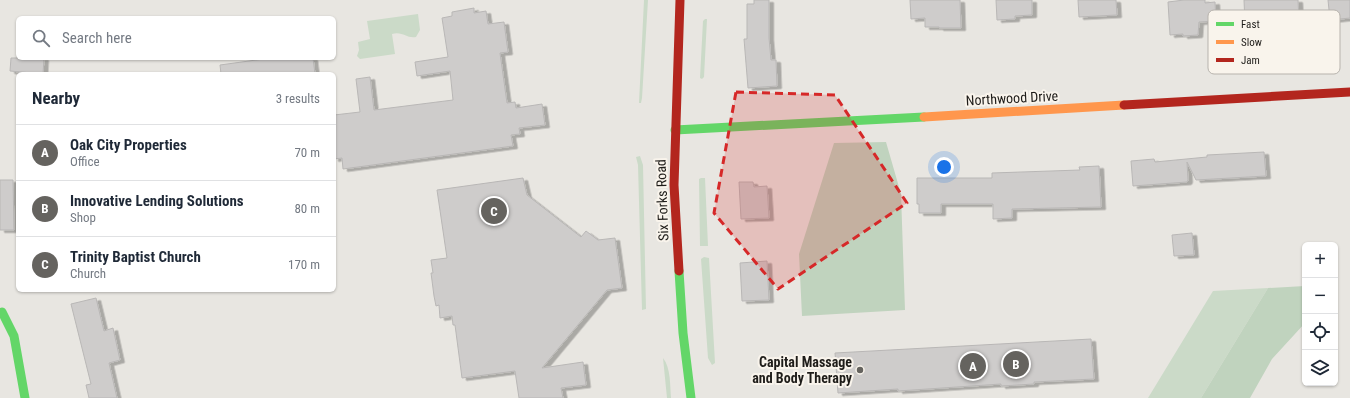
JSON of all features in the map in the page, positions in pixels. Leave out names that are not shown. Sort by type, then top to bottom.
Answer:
[{"type":"street","name":"Six Forks Road","points":[[680,0],[674,185],[683,333],[692,398]]},
{"type":"street","name":"Northwood Drive","points":[[675,130],[789,125],[1350,92]]},
{"type":"street","points":[[2,312],[14,336],[24,398]]},
{"type":"highlighted area","points":[[736,92],[835,95],[907,203],[778,289],[714,213]]},
{"type":"green space","points":[[644,0],[648,0],[642,98],[641,103],[639,103]]},
{"type":"green space","points":[[418,14],[420,30],[416,37],[410,37],[399,33],[392,34],[395,54],[360,59],[357,56],[359,50],[358,42],[370,39],[367,21]]},
{"type":"green space","points":[[707,19],[704,77],[702,79],[700,78],[703,21]]},
{"type":"green space","points":[[886,142],[901,194],[905,310],[802,316],[799,254],[834,143]]},
{"type":"green space","points":[[640,156],[643,165],[646,309],[642,310],[638,165],[636,157]]},
{"type":"green space","points":[[705,178],[708,246],[700,246],[699,179]]},
{"type":"green space","points":[[704,257],[709,258],[715,363],[712,365],[708,358],[701,259]]},
{"type":"green space","points":[[1302,286],[1302,326],[1272,359],[1250,398],[1201,398],[1268,288]]},
{"type":"green space","points":[[1268,288],[1201,398],[1148,398],[1213,291]]},
{"type":"green space","points":[[663,358],[669,372],[671,398],[667,398]]},
{"type":"building","points":[[754,0],[769,0],[769,38],[771,60],[776,60],[777,86],[748,88],[744,39],[747,39],[747,4],[754,4]]},
{"type":"building","points":[[910,0],[960,0],[961,28],[925,27],[925,18],[911,19]]},
{"type":"building","points":[[996,0],[1032,0],[1032,15],[1015,16],[1015,19],[997,20]]},
{"type":"building","points":[[1078,0],[1116,0],[1117,15],[1079,17]]},
{"type":"building","points":[[1205,0],[1205,3],[1215,2],[1215,10],[1208,10],[1208,21],[1199,22],[1198,35],[1170,35],[1168,2]]},
{"type":"building","points":[[1244,0],[1298,0],[1298,10],[1244,10]]},
{"type":"building","points":[[1328,0],[1350,0],[1350,18],[1340,19],[1340,10],[1329,10]]},
{"type":"building","points":[[474,8],[474,13],[486,11],[488,24],[504,22],[508,52],[500,53],[507,103],[515,102],[516,108],[542,104],[545,125],[519,128],[520,134],[511,135],[513,146],[343,169],[342,158],[336,159],[336,115],[360,112],[356,79],[370,77],[374,110],[453,100],[450,71],[417,76],[415,62],[448,57],[442,18],[452,16],[452,12]]},
{"type":"building","points":[[11,58],[16,58],[16,60],[44,60],[43,72],[10,71]]},
{"type":"building","points":[[256,60],[313,60],[315,72],[221,72],[220,65]]},
{"type":"building","points":[[1264,152],[1266,176],[1196,180],[1187,162],[1187,182],[1133,186],[1131,161],[1154,159],[1155,162],[1207,157],[1207,155]]},
{"type":"building","points":[[1099,166],[1101,207],[1012,209],[1012,218],[993,219],[993,204],[941,204],[941,213],[919,213],[919,204],[917,204],[917,178],[992,178],[992,173],[1080,170],[1079,167]]},
{"type":"building","points":[[523,178],[527,195],[581,237],[586,231],[598,240],[615,238],[622,288],[607,290],[542,368],[583,362],[586,385],[561,388],[563,398],[519,398],[515,371],[462,378],[455,325],[453,325],[452,316],[440,318],[439,305],[436,306],[434,296],[431,260],[447,258],[437,190]]},
{"type":"building","points":[[0,180],[13,180],[14,230],[0,230]]},
{"type":"building","points":[[739,182],[753,182],[754,187],[767,186],[769,218],[741,219]]},
{"type":"building","points":[[1192,233],[1194,255],[1174,256],[1172,235]]},
{"type":"building","points":[[767,261],[769,300],[742,301],[740,263]]},
{"type":"building","points":[[96,298],[104,331],[113,328],[120,360],[109,363],[117,398],[89,398],[86,385],[91,384],[71,304]]},
{"type":"building","points":[[1091,339],[1094,379],[1034,382],[1034,384],[1001,386],[1001,384],[898,391],[898,389],[838,393],[835,353]]},
{"type":"traffic: fast","points":[[675,130],[924,117]]},
{"type":"traffic: fast","points":[[679,271],[683,333],[691,398]]},
{"type":"traffic: fast","points":[[2,312],[14,336],[25,398]]},
{"type":"traffic: slow","points":[[924,117],[1124,105]]},
{"type":"traffic: jam","points":[[679,271],[674,185],[680,0]]},
{"type":"traffic: jam","points":[[1124,105],[1350,92]]},
{"type":"place","name":"Trinity Baptist Church","points":[[494,211]]},
{"type":"place","name":"Innovative Lending Solutions","points":[[1016,364]]},
{"type":"place","name":"Oak City Properties","points":[[973,366]]},
{"type":"place","name":"Capital Massage and Body Therapy","points":[[860,370]]}]
